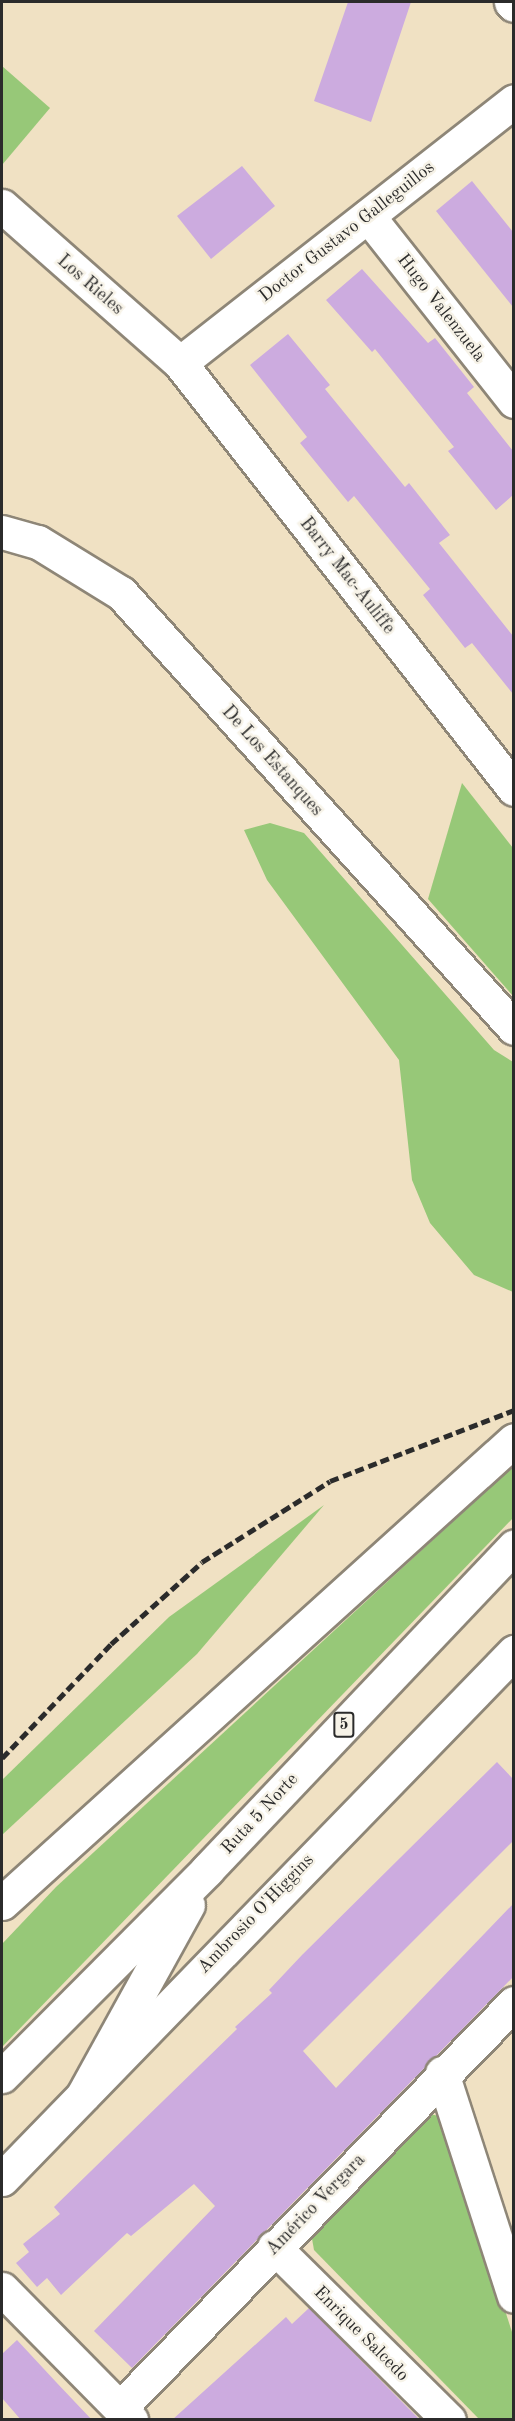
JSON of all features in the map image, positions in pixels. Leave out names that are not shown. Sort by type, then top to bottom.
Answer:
[{"type":"main road","name":"Doctor Gustavo Galleguillos","points":[[180,363],[513,101]]},
{"type":"main road","name":"Los Rieles","points":[[2,206],[180,363]]},
{"type":"main road","name":"Hugo Valenzuela","points":[[368,216],[513,401]]},
{"type":"main road","name":"Barry Mac-Auliffe","points":[[180,363],[513,789]]},
{"type":"main road","name":"De Los Estanques","points":[[2,532],[38,542],[121,593],[513,1028]]},
{"type":"main road","points":[[2,1903],[513,1440]]},
{"type":"main road","name":"Ruta 5 Norte","points":[[2,2076],[207,1870],[513,1547]]},
{"type":"main road","points":[[482,1579],[513,1566]]},
{"type":"main road","name":"Ambrosio O'Higgins","points":[[2,2179],[513,1652]]},
{"type":"main road","points":[[83,2095],[207,1870]]},
{"type":"main road","name":"Américo Vergara","points":[[125,2414],[274,2247],[513,2003]]},
{"type":"main road","points":[[442,2073],[513,2295]]},
{"type":"main road","name":"Enrique Salcedo","points":[[274,2247],[449,2420]]},
{"type":"main road","points":[[2,2289],[125,2414]]},
{"type":"green space","points":[[2,66],[50,108],[2,165]]},
{"type":"green space","points":[[462,783],[513,848],[513,996],[428,899]]},
{"type":"green space","points":[[270,823],[304,833],[494,1050],[513,1062],[513,1292],[474,1275],[430,1223],[412,1180],[399,1060],[267,880],[244,830]]},
{"type":"green space","points":[[513,1466],[513,1518],[2,2047],[2,1944],[56,1887]]},
{"type":"green space","points":[[324,1505],[197,1654],[2,1835],[2,1780],[169,1617]]},
{"type":"green space","points":[[427,2113],[442,2117],[513,2335],[513,2419],[479,2419],[314,2250],[311,2233]]},
{"type":"building","points":[[348,2],[411,2],[371,122],[314,101]]},
{"type":"building","points":[[242,166],[275,206],[211,259],[177,216]]},
{"type":"building","points":[[472,181],[513,232],[513,307],[436,211]]},
{"type":"building","points":[[362,269],[428,343],[435,338],[474,387],[467,393],[513,451],[513,495],[496,510],[448,451],[454,447],[375,349],[372,352],[326,300]]},
{"type":"building","points":[[288,334],[330,385],[325,389],[405,487],[409,483],[450,535],[439,543],[513,636],[513,694],[472,643],[465,648],[423,595],[430,589],[354,496],[348,502],[300,443],[307,437],[250,365]]},
{"type":"building","points":[[497,1762],[513,1779],[513,1841],[303,2051],[336,2088],[513,1904],[513,1977],[132,2368],[94,2331],[215,2206],[194,2184],[131,2236],[127,2233],[61,2295],[47,2278],[37,2287],[16,2263],[29,2252],[23,2244],[60,2214],[54,2207],[237,2029],[235,2027],[272,1993],[269,1990],[302,1955]]},
{"type":"building","points":[[309,2308],[420,2420],[172,2420],[286,2317],[292,2324]]},
{"type":"building","points":[[17,2340],[92,2420],[21,2420],[2,2398],[2,2354]]},
{"type":"railway","points":[[2,1758],[111,1644],[202,1562],[330,1481],[514,1410]]}]
